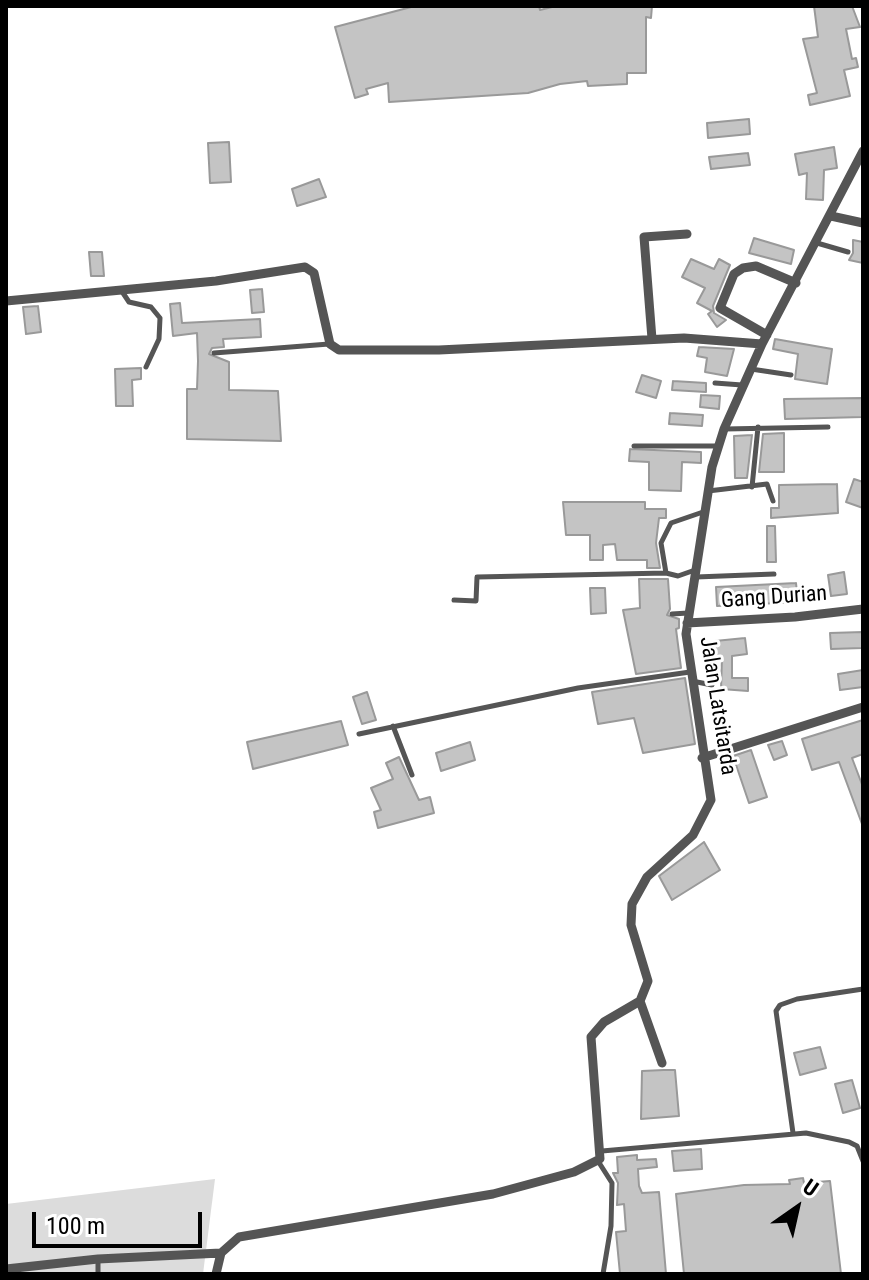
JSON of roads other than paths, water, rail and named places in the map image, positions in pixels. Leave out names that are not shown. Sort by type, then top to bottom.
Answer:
[{"type":"street","name":"Jalan Latsitarda","points":[[640,1001],[648,981],[631,925],[632,904],[644,881],[686,844],[709,809],[711,792],[702,758],[690,676],[688,618],[703,512],[718,446],[750,369],[863,151]]},
{"type":"street","points":[[831,216],[863,223]]},
{"type":"street","points":[[652,339],[644,237],[687,234]]},
{"type":"street","points":[[765,340],[720,308],[734,274],[743,268],[756,266],[796,283]]},
{"type":"street","points":[[6,301],[308,267],[314,273],[330,344],[342,350],[439,350],[652,339],[765,340]]},
{"type":"street","name":"Gang Durian","points":[[688,618],[795,617],[863,609]]},
{"type":"street","points":[[702,758],[863,707]]},
{"type":"street","points":[[216,1274],[221,1253],[239,1237],[493,1194],[600,1156],[591,1037],[604,1022],[640,1001],[662,1063]]},
{"type":"street","points":[[6,1269],[98,1259],[221,1253]]},
{"type":"lane","points":[[817,243],[848,252]]},
{"type":"lane","points":[[121,290],[129,302],[151,307],[160,318],[159,339],[146,367]]},
{"type":"lane","points":[[214,353],[330,344]]},
{"type":"lane","points":[[750,369],[791,375]]},
{"type":"lane","points":[[715,383],[743,385]]},
{"type":"lane","points":[[752,487],[758,427]]},
{"type":"lane","points":[[724,429],[828,427]]},
{"type":"lane","points":[[634,446],[718,446]]},
{"type":"lane","points":[[707,491],[768,485],[773,501]]},
{"type":"lane","points":[[666,573],[661,543],[666,529],[680,518],[703,512]]},
{"type":"lane","points":[[454,600],[476,601],[477,577],[774,574]]},
{"type":"lane","points":[[672,614],[688,618]]},
{"type":"lane","points":[[359,734],[578,688],[690,676],[712,685]]},
{"type":"lane","points":[[393,726],[412,775]]},
{"type":"lane","points":[[793,1133],[776,1011],[780,1005],[797,999],[863,989]]},
{"type":"lane","points":[[603,1274],[611,1226],[612,1183],[600,1156],[793,1133],[829,1136],[860,1145],[863,1161]]},
{"type":"lane","points":[[98,1259],[98,1274]]}]
